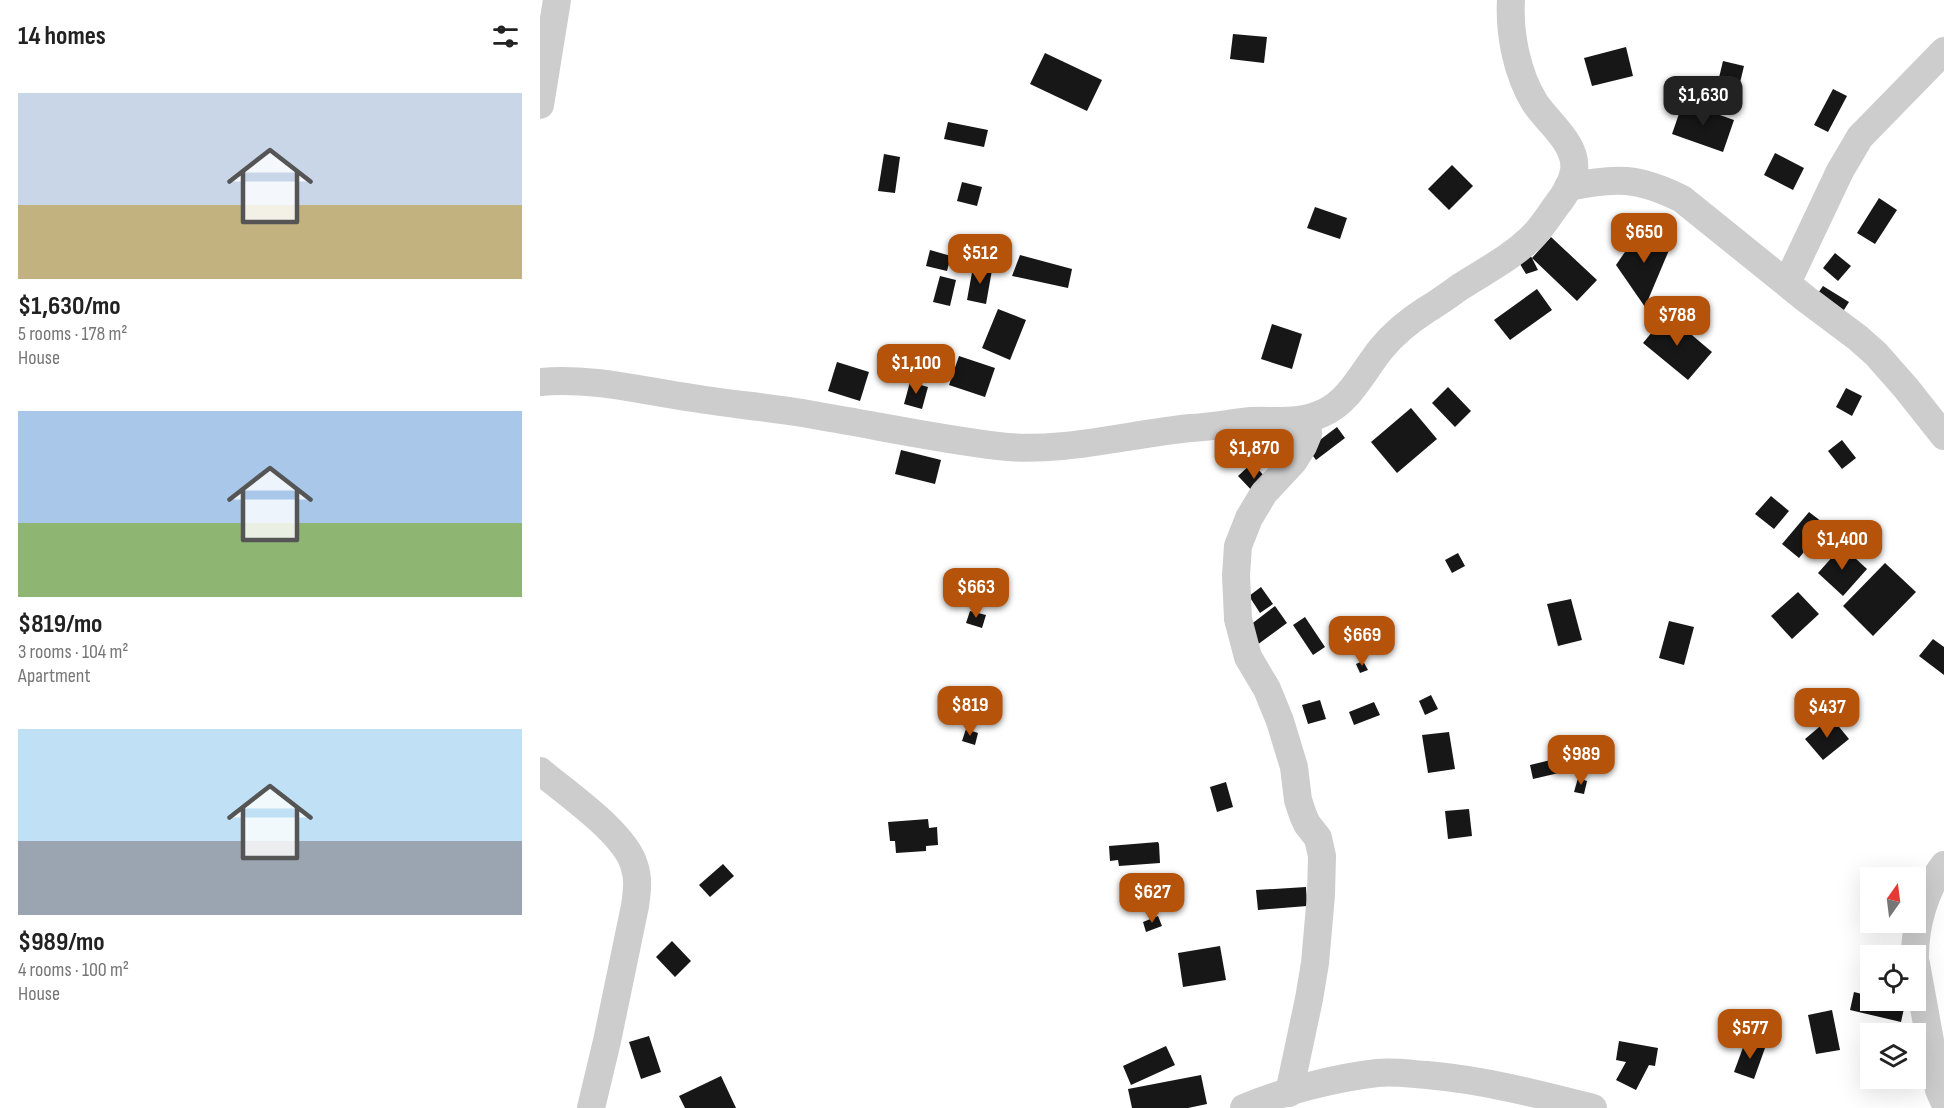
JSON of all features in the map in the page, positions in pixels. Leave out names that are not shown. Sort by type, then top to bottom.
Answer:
[{"type":"street","points":[[540,105],[557,0]]},
{"type":"street","points":[[540,382],[575,381],[606,385],[817,415],[1000,447],[1082,444],[1139,434],[1251,421],[1307,419],[1328,411],[1343,399],[1380,350],[1410,320],[1503,262],[1534,236],[1568,187],[1575,166],[1573,154],[1564,138],[1535,103],[1526,84],[1514,44],[1511,0]]},
{"type":"street","points":[[1787,284],[1840,171],[1860,137],[1944,51]]},
{"type":"street","points":[[1568,187],[1617,180],[1660,188],[1682,199],[1876,354],[1944,436]]},
{"type":"street","points":[[1289,1093],[1314,972],[1322,856],[1318,838],[1307,824],[1298,800],[1294,767],[1280,721],[1267,689],[1248,657],[1238,619],[1236,575],[1238,546],[1249,518],[1264,493],[1293,462],[1303,446],[1308,434],[1307,419]]},
{"type":"street","points":[[540,771],[614,833],[629,853],[638,884],[608,1041],[591,1108]]},
{"type":"street","points":[[1917,945],[1918,924],[1938,872],[1944,865]]},
{"type":"street","points":[[1925,1011],[1939,1090],[1944,1101]]},
{"type":"street","points":[[1244,1108],[1289,1093],[1379,1073],[1445,1077],[1523,1090],[1593,1108]]},
{"type":"building","points":[[1233,34],[1267,37],[1264,63],[1230,59]]},
{"type":"building","points":[[1626,47],[1633,76],[1592,86],[1584,58]]},
{"type":"building","points":[[1045,53],[1102,80],[1087,111],[1030,84]]},
{"type":"building","points":[[1723,61],[1744,66],[1738,91],[1717,86]]},
{"type":"building","points":[[1833,89],[1847,96],[1828,132],[1814,125]]},
{"type":"building","points":[[1683,102],[1734,120],[1723,152],[1672,134]]},
{"type":"building","points":[[948,122],[988,130],[984,147],[944,139]]},
{"type":"building","points":[[1775,153],[1804,168],[1793,190],[1764,175]]},
{"type":"building","points":[[884,154],[900,157],[895,193],[878,191]]},
{"type":"building","points":[[1452,165],[1473,186],[1449,210],[1428,189]]},
{"type":"building","points":[[962,182],[982,187],[977,206],[957,201]]},
{"type":"building","points":[[1879,198],[1897,210],[1875,244],[1857,233]]},
{"type":"building","points":[[1315,207],[1347,218],[1340,239],[1307,228]]},
{"type":"building","points":[[1638,233],[1672,243],[1645,307],[1616,265]]},
{"type":"building","points":[[1551,237],[1597,280],[1577,301],[1532,258]]},
{"type":"building","points":[[930,250],[951,256],[947,271],[926,266]]},
{"type":"building","points":[[1527,251],[1538,270],[1526,274],[1517,259]]},
{"type":"building","points":[[1835,253],[1851,266],[1838,281],[1823,268]]},
{"type":"building","points":[[1020,255],[1072,269],[1068,288],[1012,276]]},
{"type":"building","points":[[973,267],[992,270],[986,304],[967,300]]},
{"type":"building","points":[[940,276],[956,280],[950,306],[933,302]]},
{"type":"building","points":[[1823,286],[1849,302],[1842,313],[1816,296]]},
{"type":"building","points":[[1537,289],[1552,310],[1510,340],[1494,320]]},
{"type":"building","points":[[998,309],[1026,320],[1010,360],[982,348]]},
{"type":"building","points":[[1667,314],[1712,352],[1688,380],[1643,343]]},
{"type":"building","points":[[1272,324],[1302,334],[1292,369],[1261,359]]},
{"type":"building","points":[[959,356],[995,368],[985,397],[949,385]]},
{"type":"building","points":[[837,362],[869,372],[860,401],[828,391]]},
{"type":"building","points":[[910,382],[928,387],[922,409],[904,404]]},
{"type":"building","points":[[1448,387],[1471,411],[1455,427],[1432,403]]},
{"type":"building","points":[[1846,388],[1862,396],[1852,416],[1836,407]]},
{"type":"building","points":[[1411,408],[1437,439],[1397,473],[1371,442]]},
{"type":"building","points":[[1337,427],[1345,438],[1316,460],[1308,449]]},
{"type":"building","points":[[1842,440],[1856,458],[1842,469],[1828,451]]},
{"type":"building","points":[[901,450],[941,460],[935,484],[895,474]]},
{"type":"building","points":[[1252,463],[1271,483],[1257,496],[1238,476]]},
{"type":"building","points":[[1771,496],[1789,511],[1774,529],[1755,514]]},
{"type":"building","points":[[1809,512],[1826,525],[1799,558],[1782,544]]},
{"type":"building","points":[[1842,546],[1867,569],[1843,596],[1818,573]]},
{"type":"building","points":[[1458,553],[1465,566],[1452,573],[1445,560]]},
{"type":"building","points":[[1885,563],[1916,592],[1873,636],[1843,606]]},
{"type":"building","points":[[1261,587],[1273,604],[1260,613],[1249,596]]},
{"type":"building","points":[[1798,592],[1819,614],[1792,639],[1771,616]]},
{"type":"building","points":[[1571,599],[1582,640],[1558,646],[1547,604]]},
{"type":"building","points":[[1275,606],[1287,623],[1257,645],[1245,629]]},
{"type":"building","points":[[970,611],[986,615],[982,628],[966,623]]},
{"type":"building","points":[[1305,617],[1325,647],[1313,655],[1293,625]]},
{"type":"building","points":[[1669,621],[1694,627],[1684,665],[1659,658]]},
{"type":"building","points":[[1933,639],[1944,647],[1944,675],[1919,656]]},
{"type":"building","points":[[1363,661],[1368,670],[1360,673],[1356,664]]},
{"type":"building","points":[[1431,695],[1438,709],[1425,715],[1419,701]]},
{"type":"building","points":[[1320,700],[1326,719],[1308,724],[1302,705]]},
{"type":"building","points":[[1374,702],[1380,715],[1354,725],[1349,712]]},
{"type":"building","points":[[1831,717],[1849,739],[1823,760],[1805,739]]},
{"type":"building","points":[[966,729],[978,733],[975,745],[962,741]]},
{"type":"building","points":[[1449,732],[1455,769],[1428,773],[1422,735]]},
{"type":"building","points":[[1559,758],[1563,772],[1533,779],[1530,765]]},
{"type":"building","points":[[1578,778],[1587,781],[1584,794],[1574,792]]},
{"type":"building","points":[[1226,782],[1233,807],[1217,812],[1210,787]]},
{"type":"building","points":[[1469,809],[1472,836],[1448,839],[1445,811]]},
{"type":"building","points":[[928,819],[929,828],[937,827],[938,845],[926,846],[926,851],[896,853],[895,841],[890,841],[888,822]]},
{"type":"building","points":[[1158,842],[1160,863],[1119,866],[1118,860],[1110,861],[1109,846]]},
{"type":"building","points":[[723,864],[734,876],[710,897],[699,885]]},
{"type":"building","points":[[1306,887],[1307,906],[1258,910],[1256,890]]},
{"type":"building","points":[[1158,916],[1162,926],[1146,932],[1143,922]]},
{"type":"building","points":[[672,941],[691,961],[675,977],[656,957]]},
{"type":"building","points":[[1220,946],[1226,980],[1183,987],[1178,953]]},
{"type":"building","points":[[1854,992],[1860,994],[1860,1011],[1903,1011],[1901,1022],[1850,1010]]},
{"type":"building","points":[[1832,1010],[1840,1050],[1816,1054],[1808,1015]]},
{"type":"building","points":[[649,1036],[661,1072],[641,1079],[629,1042]]},
{"type":"building","points":[[1619,1041],[1658,1048],[1655,1066],[1649,1065],[1636,1090],[1616,1080],[1626,1062],[1616,1060]]},
{"type":"building","points":[[1745,1042],[1765,1048],[1754,1079],[1734,1072]]},
{"type":"building","points":[[1166,1046],[1175,1065],[1131,1085],[1123,1066]]},
{"type":"building","points":[[1201,1075],[1207,1104],[1188,1108],[1132,1108],[1128,1089]]},
{"type":"building","points":[[721,1076],[736,1108],[685,1108],[679,1096]]}]
